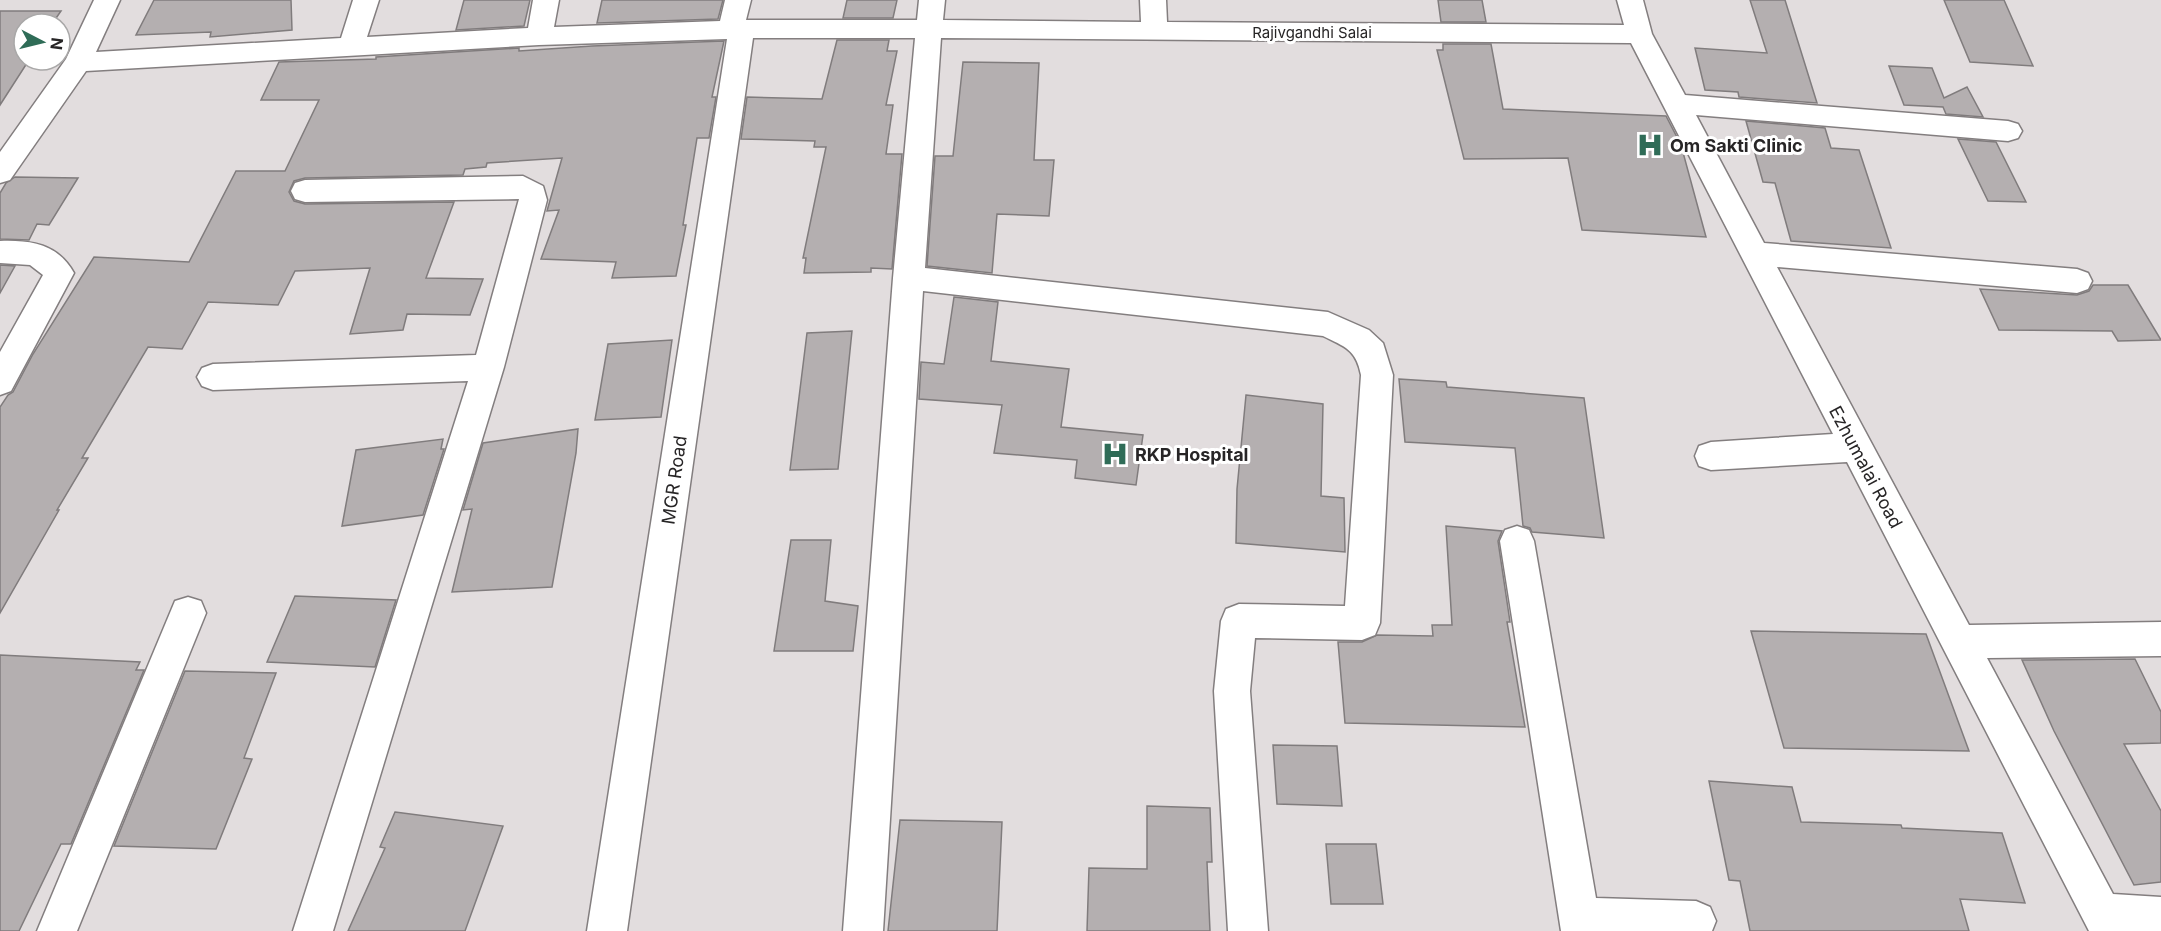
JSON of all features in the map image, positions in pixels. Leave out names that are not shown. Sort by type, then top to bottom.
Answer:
[{"type":"street","points":[[0,173],[78,62],[107,0]]},
{"type":"street","points":[[351,47],[366,0]]},
{"type":"street","points":[[539,36],[546,0]]},
{"type":"street","points":[[1153,0],[1154,31]]},
{"type":"street","name":"Ezhumalai Road","points":[[1630,0],[1639,34],[1675,104],[2106,923]]},
{"type":"street","points":[[863,931],[930,14]]},
{"type":"street","name":"Rajivgandhi Salai","points":[[78,62],[539,36],[737,20],[930,14],[986,30],[1639,34]]},
{"type":"street","name":"MGR Road","points":[[607,931],[737,20]]},
{"type":"street","points":[[1675,104],[2008,131]]},
{"type":"street","points":[[305,191],[523,188],[529,190],[533,200],[488,367],[313,931]]},
{"type":"street","points":[[0,252],[34,252],[51,261],[59,273],[0,382]]},
{"type":"street","points":[[1754,254],[2077,281]]},
{"type":"street","points":[[909,278],[1328,324],[1358,339],[1372,352],[1377,375],[1362,623],[1239,621],[1232,691],[1248,931]]},
{"type":"street","points":[[213,377],[488,367]]},
{"type":"street","points":[[1712,456],[1855,447]]},
{"type":"street","points":[[1517,541],[1580,924],[1696,921]]},
{"type":"street","points":[[57,931],[188,613]]},
{"type":"street","points":[[1957,642],[2161,639]]},
{"type":"street","points":[[2106,923],[2161,917]]},
{"type":"building","points":[[154,0],[291,0],[292,30],[210,37],[211,32],[136,35]]},
{"type":"building","points":[[464,0],[530,0],[524,26],[456,30]]},
{"type":"building","points":[[602,0],[723,0],[718,19],[597,23]]},
{"type":"building","points":[[847,0],[897,0],[893,18],[843,18]]},
{"type":"building","points":[[1438,0],[1482,0],[1486,22],[1441,22]]},
{"type":"building","points":[[1750,0],[1785,0],[1817,103],[1739,97],[1738,92],[1705,90],[1695,48],[1767,53]]},
{"type":"building","points":[[1944,0],[2004,0],[2033,66],[1970,62]]},
{"type":"building","points":[[0,11],[61,11],[12,12],[12,72],[21,72],[0,105]]},
{"type":"building","points":[[837,40],[889,40],[887,51],[897,51],[886,105],[893,105],[886,154],[902,154],[892,269],[871,268],[871,272],[804,273],[806,258],[803,258],[826,147],[814,147],[815,141],[741,139],[747,97],[822,99]]},
{"type":"building","points":[[724,41],[712,97],[716,97],[709,138],[697,138],[683,225],[686,225],[676,276],[612,278],[616,262],[541,259],[559,210],[547,211],[562,158],[487,163],[486,167],[465,169],[463,175],[305,178],[294,181],[289,192],[294,201],[305,204],[454,202],[426,278],[483,279],[470,315],[407,314],[403,330],[350,334],[370,268],[295,271],[278,305],[208,302],[182,349],[148,347],[82,458],[88,458],[0,613],[0,407],[8,395],[13,392],[33,354],[94,257],[189,262],[236,171],[285,171],[319,100],[261,100],[279,62],[376,59],[376,57],[519,48],[519,51]]},
{"type":"building","points":[[1443,44],[1491,44],[1503,109],[1666,116],[1681,145],[1706,237],[1582,230],[1568,158],[1464,159],[1437,50],[1443,50]]},
{"type":"building","points":[[963,62],[1039,63],[1034,160],[1054,160],[1049,216],[997,214],[992,273],[927,266],[935,156],[953,156]]},
{"type":"building","points":[[1889,66],[1932,68],[1944,98],[1967,87],[1983,117],[1946,114],[1943,107],[1904,105]]},
{"type":"building","points":[[1746,121],[1825,128],[1831,148],[1859,150],[1891,248],[1791,241],[1775,183],[1763,182]]},
{"type":"building","points":[[1958,139],[1996,142],[2026,202],[1988,201]]},
{"type":"building","points":[[15,177],[78,178],[49,225],[37,224],[29,240],[0,239],[0,193],[6,183]]},
{"type":"building","points":[[0,265],[15,266],[0,293]]},
{"type":"building","points":[[2093,285],[2128,285],[2161,340],[2118,341],[2112,331],[1999,330],[1980,289],[2077,295],[2089,291]]},
{"type":"building","points":[[954,297],[998,302],[991,361],[1069,369],[1061,427],[1143,435],[1136,485],[1075,478],[1077,460],[994,453],[1002,405],[919,399],[921,362],[944,364]]},
{"type":"building","points":[[852,331],[838,469],[790,470],[807,333]]},
{"type":"building","points":[[672,340],[661,417],[595,420],[608,344]]},
{"type":"building","points":[[1399,379],[1446,382],[1447,387],[1584,398],[1604,538],[1532,532],[1530,528],[1523,526],[1515,448],[1405,442]]},
{"type":"building","points":[[1246,395],[1323,404],[1321,496],[1344,498],[1345,552],[1236,543],[1237,489]]},
{"type":"building","points":[[578,429],[576,453],[552,587],[452,592],[472,509],[463,510],[483,443]]},
{"type":"building","points":[[443,439],[441,449],[444,449],[423,515],[342,526],[356,450]]},
{"type":"building","points":[[1446,526],[1502,531],[1498,541],[1510,622],[1507,622],[1525,727],[1345,723],[1338,642],[1362,642],[1377,635],[1433,636],[1432,625],[1452,625]]},
{"type":"building","points":[[791,540],[831,540],[825,601],[858,606],[853,651],[774,651]]},
{"type":"building","points":[[295,596],[396,600],[375,667],[267,662]]},
{"type":"building","points":[[1751,631],[1926,634],[1969,751],[1784,748]]},
{"type":"building","points":[[0,655],[140,662],[136,670],[144,670],[71,844],[61,844],[19,931],[0,931]]},
{"type":"building","points":[[2135,659],[2161,712],[2161,743],[2124,744],[2161,811],[2161,882],[2134,885],[2054,731],[2022,660]]},
{"type":"building","points":[[185,671],[276,673],[244,758],[252,759],[216,849],[114,846]]},
{"type":"building","points":[[1273,745],[1337,746],[1342,806],[1277,804]]},
{"type":"building","points":[[1709,781],[1792,787],[1801,822],[1901,825],[1902,828],[2002,833],[2025,903],[1960,899],[1969,931],[1750,931],[1740,881],[1729,880]]},
{"type":"building","points":[[1147,806],[1210,808],[1212,862],[1207,862],[1210,931],[1087,931],[1089,868],[1147,869]]},
{"type":"building","points":[[395,812],[503,826],[465,931],[348,931],[385,848],[380,847]]},
{"type":"building","points":[[900,820],[1002,822],[997,931],[888,931]]},
{"type":"building","points":[[1326,844],[1376,844],[1383,904],[1331,904]]},
{"type":"place","name":"Om Sakti Clinic","points":[[1650,145]]},
{"type":"place","name":"RKP Hospital","points":[[1115,454]]}]
